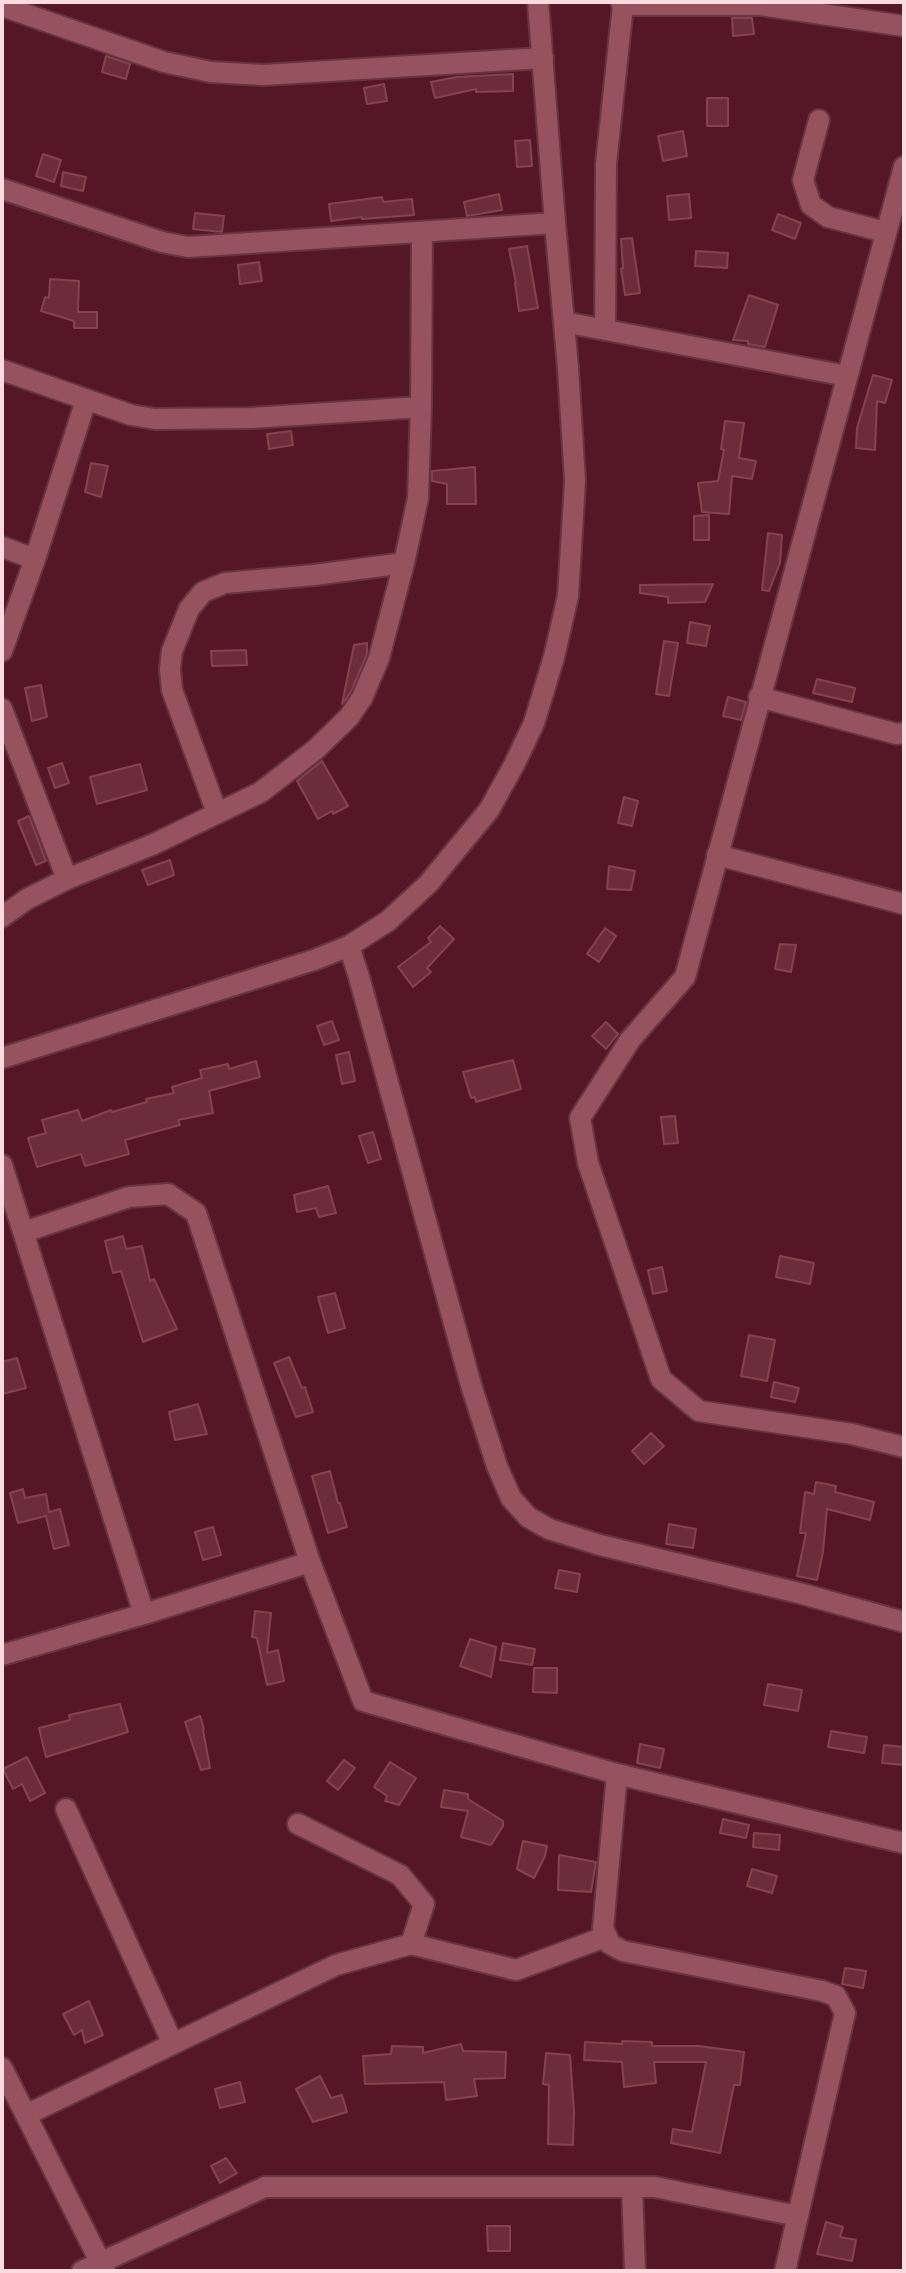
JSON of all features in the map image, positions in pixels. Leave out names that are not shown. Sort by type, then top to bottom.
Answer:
[{"type":"street","points":[[2,1058],[314,960],[349,946],[388,921],[446,863],[489,810],[534,723],[568,596],[575,481],[538,2]]},
{"type":"street","points":[[605,330],[606,164],[622,4],[760,5],[904,26]]},
{"type":"street","points":[[2,6],[164,62],[211,72],[263,75],[543,58]]},
{"type":"street","points":[[819,120],[803,180],[811,205],[828,217],[885,232]]},
{"type":"street","points":[[904,167],[685,977],[630,1040],[580,1118],[588,1163],[661,1379],[699,1411],[852,1434],[904,1447]]},
{"type":"street","points":[[2,189],[162,242],[188,247],[555,223]]},
{"type":"street","points":[[2,917],[27,899],[67,879],[154,844],[261,792],[315,750],[349,717],[362,698],[376,669],[418,498],[422,232]]},
{"type":"street","points":[[564,322],[847,376]]},
{"type":"street","points":[[2,370],[131,415],[179,420],[421,407]]},
{"type":"street","points":[[2,651],[86,400]]},
{"type":"street","points":[[2,547],[35,559]]},
{"type":"street","points":[[217,813],[172,690],[172,651],[189,609],[203,592],[225,583],[404,563]]},
{"type":"street","points":[[759,697],[897,734],[904,733]]},
{"type":"street","points":[[2,709],[67,879]]},
{"type":"street","points":[[717,855],[904,904]]},
{"type":"street","points":[[349,946],[471,1385],[497,1466],[511,1498],[528,1517],[549,1529],[600,1545],[904,1622]]},
{"type":"street","points":[[2,1165],[144,1614]]},
{"type":"street","points":[[24,1232],[129,1197],[168,1194],[196,1213],[310,1562],[363,1701],[617,1774],[904,1843]]},
{"type":"street","points":[[2,1655],[310,1562]]},
{"type":"street","points":[[617,1774],[603,1928],[610,1944],[623,1951],[822,1991],[836,1996],[842,2004],[845,2013],[785,2271]]},
{"type":"street","points":[[66,1809],[173,2044]]},
{"type":"street","points":[[298,1824],[400,1875],[424,1904],[411,1944]]},
{"type":"street","points":[[26,2115],[336,1965],[411,1944],[516,1970],[605,1937]]},
{"type":"street","points":[[2,2068],[96,2268],[265,2187],[655,2187],[798,2216]]},
{"type":"street","points":[[632,2187],[635,2271]]},
{"type":"building","points":[[732,18],[752,18],[754,34],[733,36]]},
{"type":"building","points":[[106,56],[130,64],[126,79],[102,72]]},
{"type":"building","points":[[513,74],[513,91],[476,92],[476,89],[435,98],[431,82],[457,77]]},
{"type":"building","points":[[384,84],[387,101],[367,104],[364,88]]},
{"type":"building","points":[[707,98],[728,98],[728,126],[707,126]]},
{"type":"building","points":[[683,131],[687,156],[663,161],[658,136]]},
{"type":"building","points":[[530,140],[532,166],[517,167],[515,141]]},
{"type":"building","points":[[43,154],[61,160],[54,182],[36,176]]},
{"type":"building","points":[[63,172],[86,177],[83,191],[61,186]]},
{"type":"building","points":[[499,194],[502,210],[467,216],[464,202]]},
{"type":"building","points":[[689,194],[691,218],[669,220],[667,196]]},
{"type":"building","points":[[382,197],[383,202],[412,199],[414,215],[331,221],[329,204]]},
{"type":"building","points":[[195,213],[224,216],[222,232],[193,229]]},
{"type":"building","points":[[778,214],[801,223],[795,239],[772,230]]},
{"type":"building","points":[[632,238],[640,293],[625,295],[621,239]]},
{"type":"building","points":[[527,246],[538,308],[519,311],[509,249]]},
{"type":"building","points":[[696,251],[728,253],[727,268],[695,266]]},
{"type":"building","points":[[259,262],[262,281],[240,284],[238,265]]},
{"type":"building","points":[[50,279],[79,281],[78,312],[97,312],[97,328],[74,328],[74,321],[41,311],[45,297],[49,298]]},
{"type":"building","points":[[749,295],[778,305],[765,347],[733,340]]},
{"type":"building","points":[[873,375],[892,380],[885,403],[877,401],[875,450],[856,448],[857,428]]},
{"type":"building","points":[[725,421],[744,423],[739,458],[756,461],[752,479],[732,476],[729,514],[702,512],[698,483],[718,481]]},
{"type":"building","points":[[291,431],[293,445],[269,449],[267,434]]},
{"type":"building","points":[[91,463],[108,466],[101,497],[85,492]]},
{"type":"building","points":[[475,467],[476,504],[447,504],[447,484],[432,481],[432,471]]},
{"type":"building","points":[[709,515],[709,540],[694,540],[694,516]]},
{"type":"building","points":[[768,533],[782,535],[780,563],[769,591],[762,590]]},
{"type":"building","points":[[713,584],[705,602],[668,603],[668,597],[640,593],[640,585]]},
{"type":"building","points":[[690,622],[710,626],[706,646],[687,643]]},
{"type":"building","points":[[664,641],[678,643],[669,696],[656,694]]},
{"type":"building","points":[[367,643],[367,654],[351,692],[342,704],[354,645]]},
{"type":"building","points":[[246,650],[247,665],[212,666],[211,651]]},
{"type":"building","points":[[817,679],[855,688],[852,702],[813,693]]},
{"type":"building","points":[[41,685],[47,717],[32,721],[25,688]]},
{"type":"building","points":[[728,697],[746,702],[741,720],[723,716]]},
{"type":"building","points":[[322,761],[348,806],[318,819],[297,781]]},
{"type":"building","points":[[62,763],[69,783],[55,788],[48,768]]},
{"type":"building","points":[[140,764],[147,790],[97,804],[90,777]]},
{"type":"building","points":[[624,797],[638,801],[632,826],[618,823]]},
{"type":"building","points":[[29,816],[46,861],[36,865],[18,821]]},
{"type":"building","points":[[170,860],[174,875],[148,885],[142,870]]},
{"type":"building","points":[[609,866],[635,871],[631,890],[607,889]]},
{"type":"building","points":[[440,926],[454,939],[427,968],[431,972],[413,987],[398,967],[431,942],[428,938]]},
{"type":"building","points":[[605,928],[616,936],[599,962],[587,954]]},
{"type":"building","points":[[780,944],[796,945],[791,972],[775,969]]},
{"type":"building","points":[[332,1021],[339,1040],[324,1045],[317,1026]]},
{"type":"building","points":[[606,1022],[618,1034],[606,1049],[592,1036]]},
{"type":"building","points":[[349,1052],[355,1081],[342,1084],[336,1055]]},
{"type":"building","points":[[513,1060],[521,1089],[476,1102],[475,1097],[471,1098],[463,1072]]},
{"type":"building","points":[[256,1061],[260,1077],[209,1091],[213,1113],[178,1120],[180,1125],[125,1140],[129,1154],[85,1166],[81,1154],[37,1167],[28,1138],[46,1133],[42,1120],[78,1110],[82,1121],[111,1110],[147,1102],[146,1099],[174,1093],[172,1087],[202,1078],[200,1070],[228,1064],[229,1069]]},
{"type":"building","points":[[675,1116],[678,1143],[664,1144],[661,1117]]},
{"type":"building","points":[[373,1132],[381,1159],[368,1163],[359,1136]]},
{"type":"building","points":[[328,1186],[336,1213],[319,1217],[316,1208],[297,1212],[294,1195]]},
{"type":"building","points":[[123,1236],[126,1249],[142,1246],[150,1281],[154,1279],[177,1329],[143,1342],[121,1271],[113,1273],[105,1241]]},
{"type":"building","points":[[780,1256],[814,1263],[810,1284],[776,1277]]},
{"type":"building","points":[[662,1267],[667,1291],[653,1294],[648,1270]]},
{"type":"building","points":[[335,1293],[345,1328],[328,1333],[318,1297]]},
{"type":"building","points":[[749,1335],[775,1340],[767,1381],[741,1376]]},
{"type":"building","points":[[289,1357],[302,1388],[305,1387],[313,1412],[296,1417],[274,1363]]},
{"type":"building","points":[[17,1358],[26,1388],[2,1394],[2,1362]]},
{"type":"building","points":[[774,1382],[799,1388],[795,1402],[771,1397]]},
{"type":"building","points":[[198,1404],[207,1434],[175,1440],[169,1412]]},
{"type":"building","points":[[651,1433],[664,1446],[644,1464],[632,1451]]},
{"type":"building","points":[[330,1471],[347,1527],[328,1533],[312,1476]]},
{"type":"building","points":[[816,1482],[836,1486],[835,1492],[874,1502],[870,1520],[827,1509],[817,1580],[797,1576],[806,1533],[800,1533],[805,1492],[814,1494]]},
{"type":"building","points":[[23,1489],[25,1498],[46,1494],[49,1512],[60,1509],[69,1545],[54,1549],[46,1516],[18,1523],[10,1493]]},
{"type":"building","points":[[669,1524],[696,1529],[693,1548],[666,1544]]},
{"type":"building","points":[[213,1527],[221,1555],[203,1560],[195,1532]]},
{"type":"building","points":[[559,1570],[580,1574],[577,1592],[555,1588]]},
{"type":"building","points":[[255,1611],[271,1613],[267,1653],[278,1650],[284,1681],[267,1685],[257,1638],[252,1637]]},
{"type":"building","points":[[470,1639],[496,1647],[491,1677],[460,1666]]},
{"type":"building","points":[[503,1643],[535,1649],[532,1665],[500,1660]]},
{"type":"building","points":[[534,1668],[557,1668],[557,1693],[533,1692]]},
{"type":"building","points":[[768,1684],[802,1690],[798,1711],[764,1705]]},
{"type":"building","points":[[120,1704],[128,1732],[46,1757],[39,1728],[70,1720],[69,1715]]},
{"type":"building","points":[[200,1716],[210,1768],[201,1770],[185,1722]]},
{"type":"building","points":[[831,1731],[867,1737],[864,1753],[828,1747]]},
{"type":"building","points":[[640,1744],[664,1749],[660,1768],[637,1763]]},
{"type":"building","points":[[884,1745],[904,1747],[904,1765],[882,1763]]},
{"type":"building","points":[[27,1757],[45,1793],[30,1801],[22,1784],[13,1789],[3,1769]]},
{"type":"building","points":[[344,1760],[355,1768],[338,1790],[327,1781]]},
{"type":"building","points":[[390,1762],[416,1778],[399,1805],[385,1801],[387,1796],[374,1787]]},
{"type":"building","points":[[444,1790],[468,1794],[468,1799],[503,1821],[491,1845],[461,1837],[468,1811],[441,1807]]},
{"type":"building","points":[[723,1819],[749,1825],[746,1838],[720,1833]]},
{"type":"building","points":[[754,1833],[780,1835],[779,1850],[753,1847]]},
{"type":"building","points":[[523,1841],[547,1846],[534,1878],[517,1869]]},
{"type":"building","points":[[559,1855],[596,1862],[591,1892],[558,1890]]},
{"type":"building","points":[[752,1869],[777,1876],[772,1893],[747,1886]]},
{"type":"building","points":[[845,1968],[866,1971],[863,1988],[842,1984]]},
{"type":"building","points":[[89,2001],[103,2035],[85,2043],[82,2030],[74,2035],[63,2014]]},
{"type":"building","points":[[622,2041],[744,2052],[740,2085],[734,2085],[720,2153],[671,2143],[673,2129],[692,2132],[706,2062],[654,2062],[656,2083],[624,2087],[622,2062],[584,2060],[585,2042],[622,2044]]},
{"type":"building","points":[[461,2044],[463,2051],[506,2052],[505,2078],[474,2079],[477,2096],[446,2100],[444,2082],[365,2084],[363,2056],[391,2054],[392,2046],[423,2047],[423,2053]]},
{"type":"building","points":[[546,2053],[570,2055],[573,2145],[548,2144],[549,2085],[543,2084]]},
{"type":"building","points":[[320,2076],[331,2098],[342,2095],[347,2112],[313,2122],[296,2089]]},
{"type":"building","points":[[240,2082],[245,2102],[220,2108],[215,2089]]},
{"type":"building","points":[[226,2158],[237,2173],[220,2183],[211,2166]]},
{"type":"building","points":[[826,2222],[843,2227],[840,2237],[856,2240],[852,2261],[817,2254]]},
{"type":"building","points":[[487,2226],[510,2226],[510,2251],[488,2251]]}]
